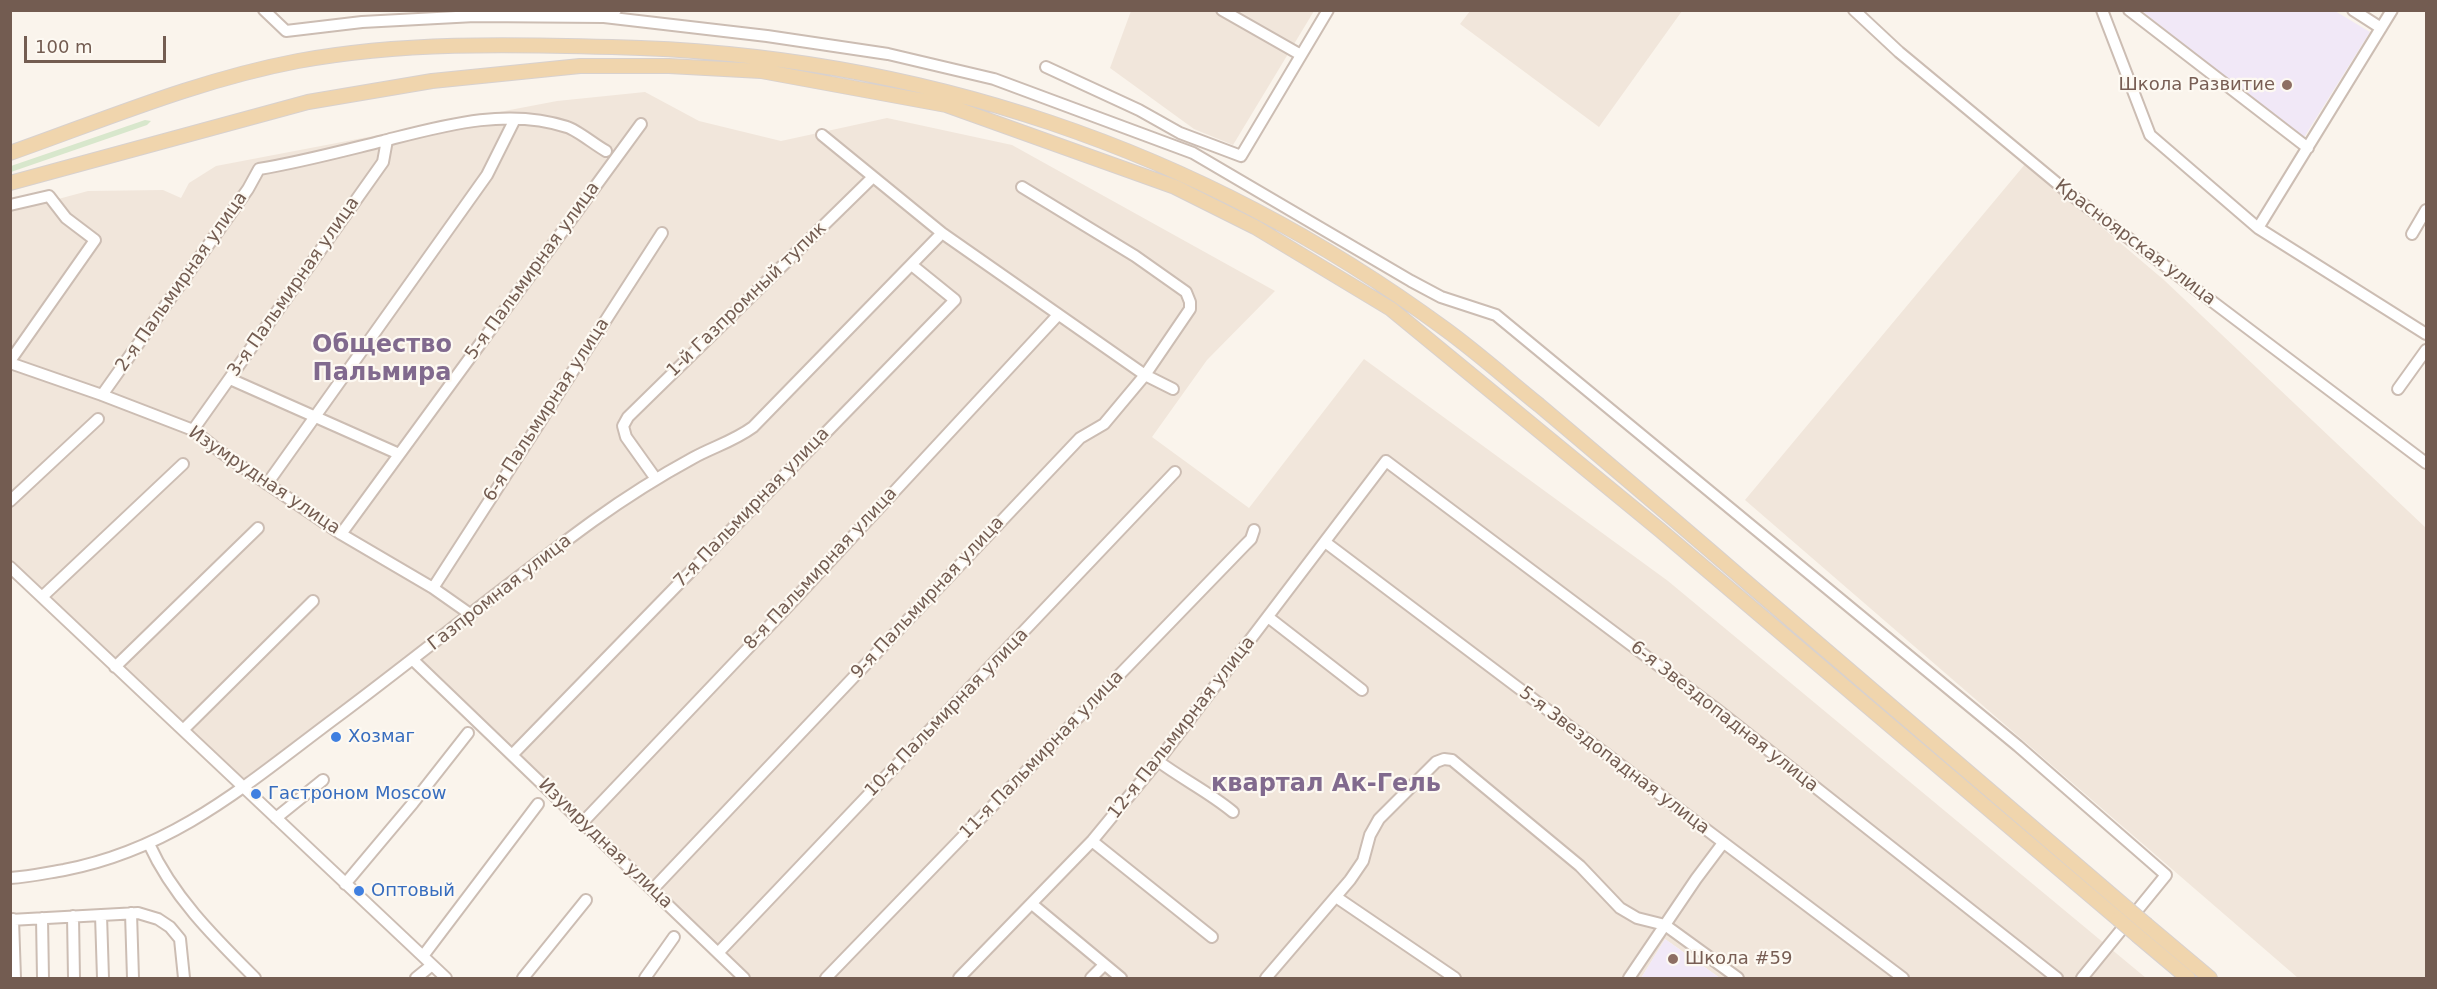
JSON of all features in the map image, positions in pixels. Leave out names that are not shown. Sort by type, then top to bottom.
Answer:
[{"type":"main road","points":[[10,153],[171,94],[254,70],[303,60],[385,50],[491,46],[668,48],[766,57],[846,69],[943,90],[1063,126],[1162,165],[1262,214],[1349,264],[1449,332],[1578,438],[2123,913],[2188,978]]},
{"type":"main road","points":[[10,183],[308,102],[432,81],[580,66],[669,66],[761,71],[945,105],[1175,187],[1255,227],[1391,309],[2123,913]]},
{"type":"main road","points":[[2143,931],[2210,978]]},
{"type":"street","points":[[264,10],[286,31],[362,22],[475,16],[604,17],[766,36],[888,54],[994,79],[1193,153],[1411,281],[1442,297],[1496,315],[2018,746],[2166,875],[2082,978]]},
{"type":"street","points":[[604,17],[616,10]]},
{"type":"street","points":[[1222,10],[1301,55]]},
{"type":"street","points":[[1046,67],[1139,110],[1180,133],[1241,156],[1328,10]]},
{"type":"street","name":"Красноярская улица","points":[[1854,10],[1899,52],[2070,194],[2427,463]]},
{"type":"street","points":[[2102,10],[2150,135],[2258,228],[2427,334]]},
{"type":"street","points":[[2129,10],[2308,148]]},
{"type":"street","points":[[2353,10],[2381,28]]},
{"type":"street","points":[[2258,228],[2392,10]]},
{"type":"street","points":[[387,140],[450,124],[515,119],[571,128],[606,151]]},
{"type":"street","points":[[267,483],[487,174],[515,119]]},
{"type":"street","name":"5-я Пальмирная улица","points":[[341,534],[641,124]]},
{"type":"street","points":[[822,135],[942,233],[1145,375],[1173,389]]},
{"type":"street","name":"2-я Пальмирная улица","points":[[102,394],[248,189],[259,169],[300,162],[387,140]]},
{"type":"street","name":"3-я Пальмирная улица","points":[[193,430],[383,162],[387,140]]},
{"type":"street","name":"1-й Газпромный тупик","points":[[656,478],[626,438],[623,426],[628,417],[873,177]]},
{"type":"street","name":"9-я Пальмирная улица","points":[[653,888],[1080,438],[1104,424],[1145,375],[1190,309],[1186,292],[1135,256],[1022,187]]},
{"type":"street","points":[[10,206],[49,196],[66,218],[95,240],[10,362]]},
{"type":"street","points":[[2412,234],[2427,210]]},
{"type":"street","name":"6-я Пальмирная улица","points":[[433,588],[662,233]]},
{"type":"street","name":"Газпромная улица","points":[[10,878],[26,878],[84,866],[125,854],[149,844],[210,811],[413,660],[594,521],[656,478],[738,438],[753,427],[913,266],[942,233]]},
{"type":"street","name":"7-я Пальмирная улица","points":[[512,755],[955,300],[913,266]]},
{"type":"street","name":"8-я Пальмирная улица","points":[[583,822],[791,603],[1058,315]]},
{"type":"street","points":[[2398,389],[2427,350]]},
{"type":"street","name":"Изумрудная улица","points":[[10,362],[102,394],[193,430],[341,534],[433,588],[470,614]]},
{"type":"street","points":[[230,379],[399,454]]},
{"type":"street","points":[[10,501],[98,419]]},
{"type":"street","name":"12-я Пальмирная улица","points":[[959,978],[1092,841],[1158,761],[1386,461]]},
{"type":"street","name":"6-я Звездопадная улица","points":[[1386,461],[1715,708],[2057,978]]},
{"type":"street","points":[[43,596],[183,464]]},
{"type":"street","name":"10-я Пальмирная улица","points":[[718,953],[1175,472]]},
{"type":"street","points":[[115,667],[258,528]]},
{"type":"street","name":"11-я Пальмирная улица","points":[[826,978],[1245,545],[1254,530]]},
{"type":"street","name":"5-я Звездопадная улица","points":[[1325,542],[1903,978]]},
{"type":"street","points":[[10,567],[446,978]]},
{"type":"street","points":[[183,730],[313,601]]},
{"type":"street","points":[[1268,617],[1362,690]]},
{"type":"street","name":"Изумрудная улица","points":[[413,660],[653,888],[744,978]]},
{"type":"street","points":[[345,884],[468,733]]},
{"type":"street","points":[[1266,978],[1336,897],[1363,861],[1370,835],[1378,819],[1436,762],[1444,759],[1452,760],[1580,866],[1620,908],[1637,918],[1665,925],[1738,978]]},
{"type":"street","points":[[1158,761],[1212,794],[1233,812]]},
{"type":"street","points":[[276,818],[322,780]]},
{"type":"street","points":[[423,956],[538,804]]},
{"type":"street","points":[[1092,841],[1212,937]]},
{"type":"street","points":[[1629,978],[1695,879],[1723,843]]},
{"type":"street","points":[[149,844],[167,879],[189,907],[255,978]]},
{"type":"street","points":[[1336,897],[1455,978]]},
{"type":"street","points":[[523,978],[586,900]]},
{"type":"street","points":[[1032,904],[1121,978]]},
{"type":"street","points":[[131,913],[133,978]]},
{"type":"street","points":[[15,978],[12,919],[131,913],[158,919],[170,927],[180,939],[184,978]]},
{"type":"street","points":[[101,915],[103,978]]},
{"type":"street","points":[[73,916],[74,978]]},
{"type":"street","points":[[42,918],[43,978]]},
{"type":"street","points":[[645,978],[674,937]]},
{"type":"street","points":[[416,978],[432,965]]},
{"type":"street","points":[[1091,978],[1104,965]]},
{"type":"shaded area","points":[[1131,11],[1314,11],[1233,145],[1194,129],[1110,68]]},
{"type":"shaded area","points":[[1470,11],[1682,11],[1599,127],[1460,24]]},
{"type":"shaded area","name":"Школа Развитие","points":[[2142,11],[2335,11],[2370,32],[2303,139]]},
{"type":"shaded area","points":[[645,92],[699,121],[781,141],[887,118],[1012,145],[1275,291],[1207,360],[1152,437],[1249,508],[1364,359],[1668,581],[2146,978],[1720,978],[1665,939],[1641,978],[735,978],[404,661],[240,781],[11,560],[10,212],[88,191],[163,190],[181,198],[189,183],[216,166],[557,101]]},
{"type":"shaded area","points":[[2026,163],[2164,280],[2426,528],[2426,978],[2298,978],[1745,500]]},
{"type":"shaded area","name":"Школа #59","points":[[1665,939],[1720,978],[1641,978]]},
{"type":"green space","points":[[145,120],[151,121],[147,125],[11,172],[11,166]]},
{"type":"place","name":"Школа Развитие","points":[[2287,85]]},
{"type":"place","name":"Хозмаг","points":[[336,737]]},
{"type":"place","name":"Гастроном Moscow","points":[[256,794]]},
{"type":"place","name":"Оптовый","points":[[359,891]]},
{"type":"place","name":"Школа #59","points":[[1673,959]]},
{"type":"district","name":"Общество Пальмира","points":[[382,360]]},
{"type":"district","name":"квартал Ак-Гель","points":[[1326,785]]}]
